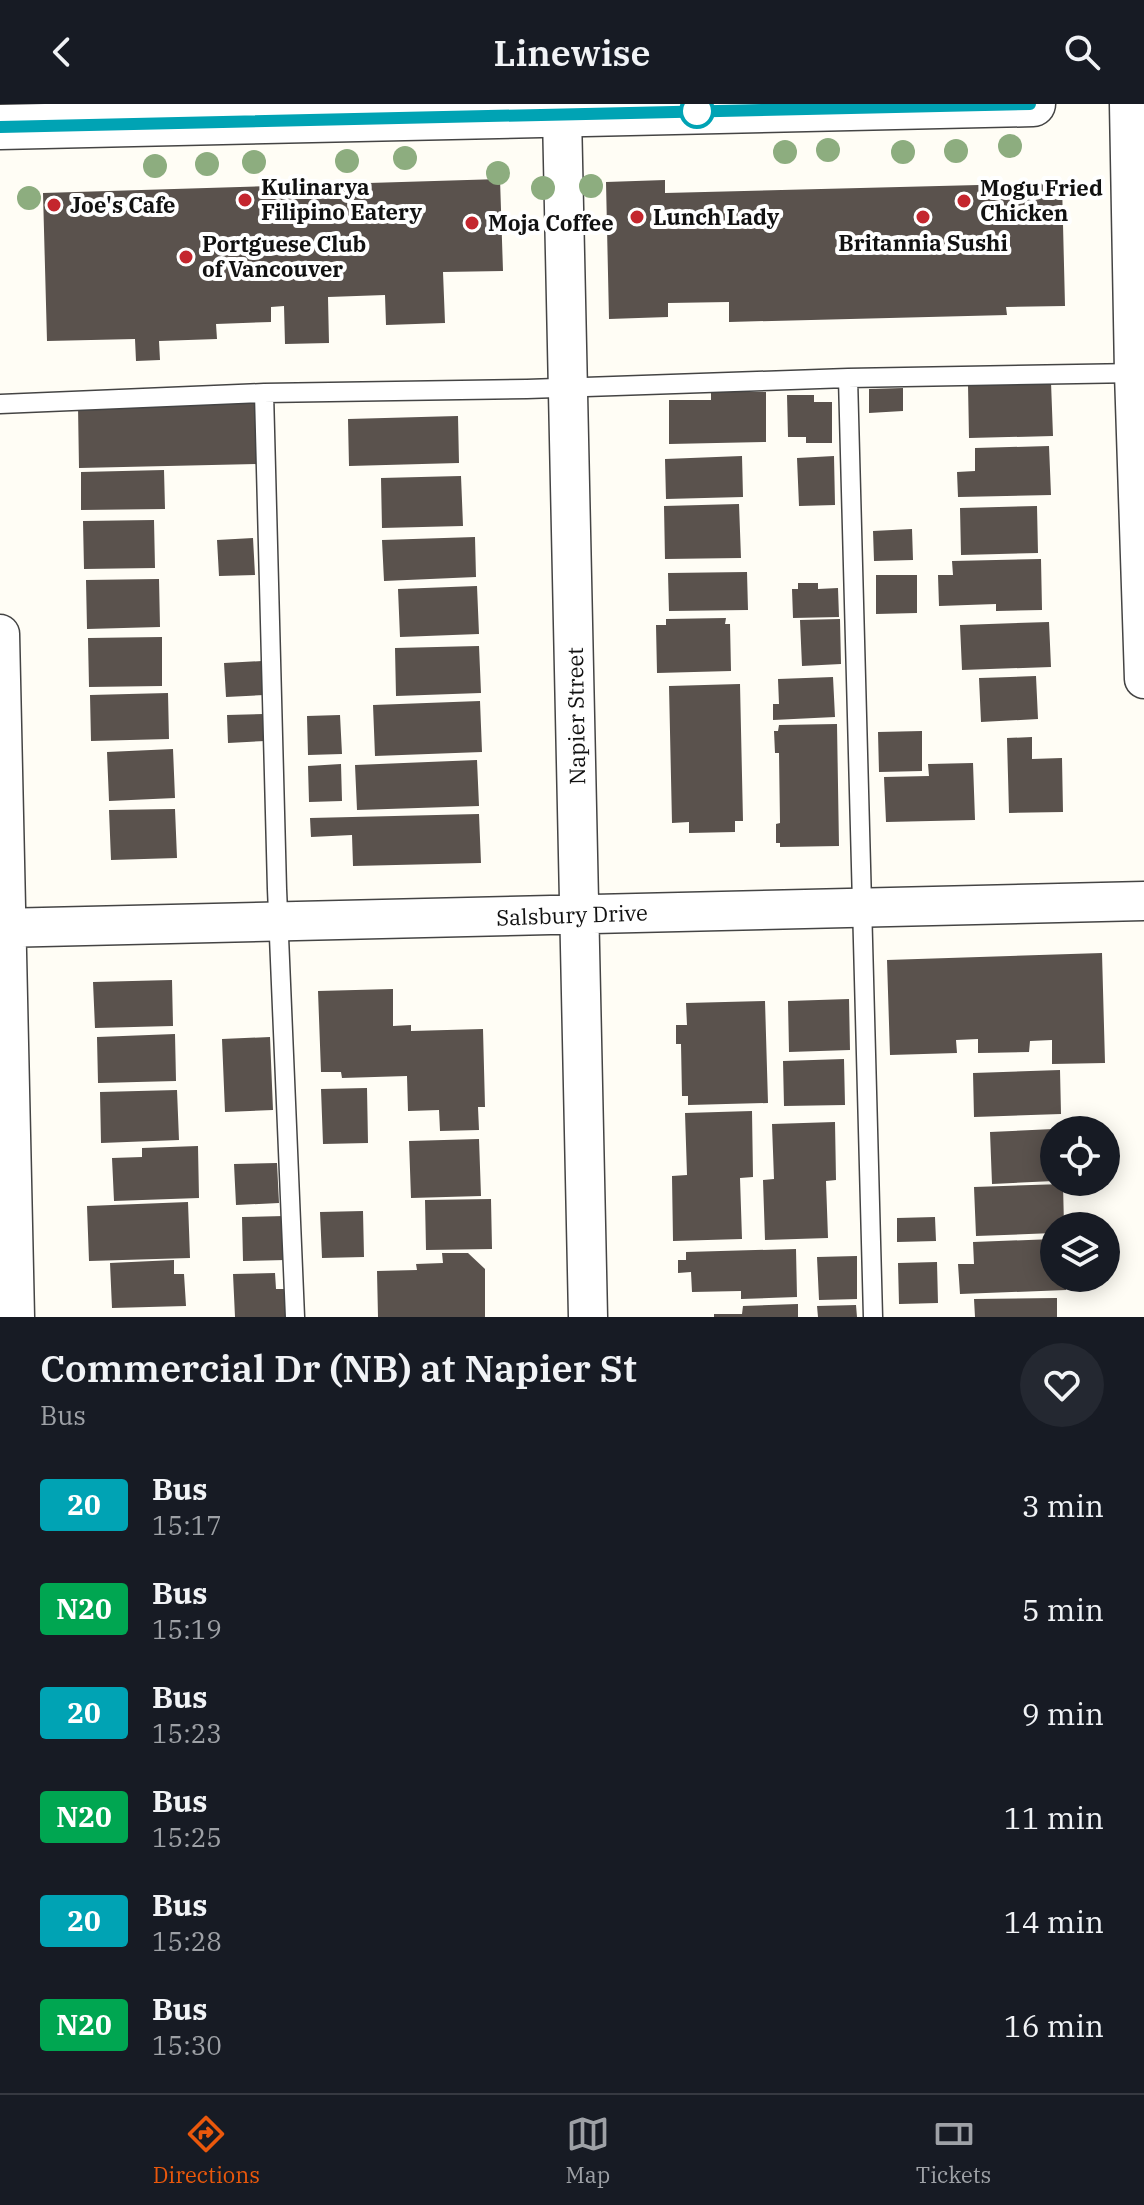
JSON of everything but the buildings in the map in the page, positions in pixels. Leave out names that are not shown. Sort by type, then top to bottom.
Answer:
[{"type":"street","points":[[0,127],[1033,104]]},
{"type":"street","points":[[1129,104],[1139,373],[1144,679]]},
{"type":"street","name":"Napier Street","points":[[562,115],[588,1317]]},
{"type":"street","points":[[0,634],[6,1203],[15,1317]]},
{"type":"street","name":"Salsbury Drive","points":[[4,928],[1144,901]]},
{"type":"lane","points":[[0,404],[264,393],[1139,373]]},
{"type":"lane","points":[[848,378],[873,1317]]},
{"type":"lane","points":[[264,393],[278,921],[295,1317]]},
{"type":"bus line","name":"20","points":[[0,127],[1030,104]]},
{"type":"place","name":"Kulinarya Filipino Eatery","points":[[245,200]]},
{"type":"place","name":"Mogu Fried Chicken","points":[[964,201]]},
{"type":"place","name":"Joe's Cafe","points":[[54,205]]},
{"type":"place","name":"Lunch Lady","points":[[637,217]]},
{"type":"place","name":"Britannia Sushi","points":[[923,217]]},
{"type":"place","name":"Moja Coffee","points":[[472,223]]},
{"type":"place","name":"Portguese Club of Vancouver","points":[[186,257]]}]
